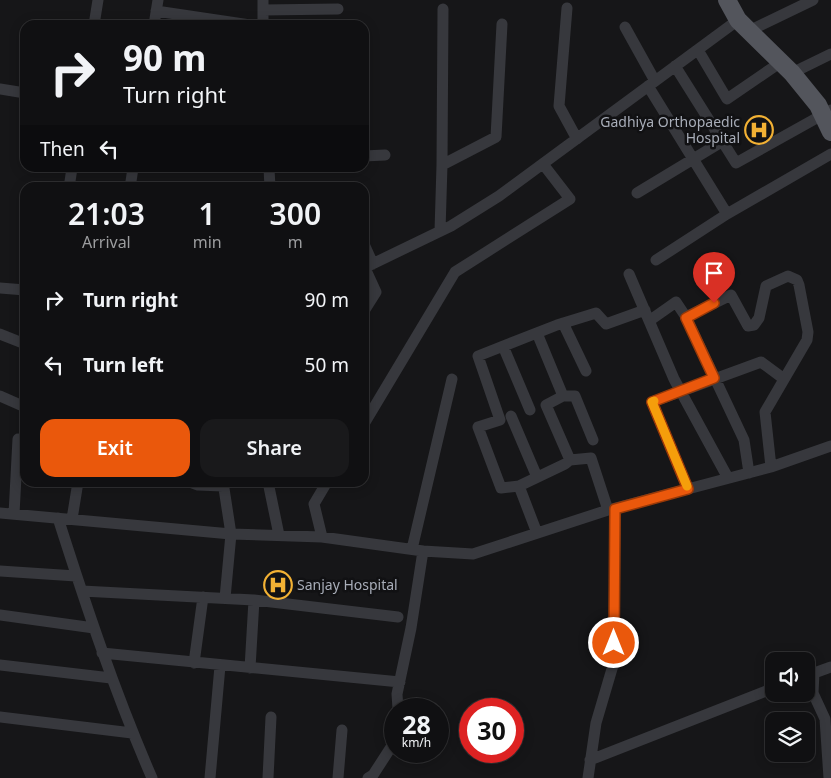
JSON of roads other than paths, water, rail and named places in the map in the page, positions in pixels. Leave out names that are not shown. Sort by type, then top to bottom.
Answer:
[{"type":"main road","points":[[736,12],[818,105],[827,112],[831,132]]},
{"type":"street","points":[[95,20],[98,0]]},
{"type":"street","points":[[369,266],[440,231],[499,196],[698,50],[736,12],[812,0]]},
{"type":"street","points":[[263,20],[263,5],[338,9]]},
{"type":"street","points":[[155,20],[157,6],[226,20]]},
{"type":"street","points":[[567,8],[560,106],[577,139]]},
{"type":"street","points":[[440,231],[443,9]]},
{"type":"street","points":[[442,165],[496,137],[502,24]]},
{"type":"street","points":[[625,27],[652,84],[692,159],[727,214]]},
{"type":"street","points":[[698,50],[727,100],[786,68],[831,54]]},
{"type":"street","points":[[675,66],[736,163],[827,112]]},
{"type":"street","points":[[0,89],[20,92]]},
{"type":"street","points":[[637,193],[723,142]]},
{"type":"street","points":[[656,260],[727,214],[831,154]]},
{"type":"street","points":[[369,156],[385,155]]},
{"type":"street","points":[[369,416],[455,272],[570,199],[543,164]]},
{"type":"street","points":[[369,273],[376,292],[369,303]]},
{"type":"street","points":[[630,274],[680,390],[728,478]]},
{"type":"street","points":[[686,318],[731,295],[748,326],[754,325],[759,318],[766,286],[788,276],[797,280],[808,340],[765,412],[771,467]]},
{"type":"street","points":[[0,288],[20,290]]},
{"type":"street","points":[[537,477],[506,418],[478,356],[563,323],[596,313],[606,324],[647,315],[676,302],[686,318],[744,440],[749,473]]},
{"type":"street","points":[[563,323],[586,371]]},
{"type":"street","points":[[537,333],[563,396]]},
{"type":"street","points":[[1,336],[20,342]]},
{"type":"street","points":[[503,346],[530,410]]},
{"type":"street","points":[[688,489],[652,402],[680,390],[761,362],[784,379]]},
{"type":"street","points":[[397,698],[411,628],[417,550],[452,379]]},
{"type":"street","points":[[0,396],[20,403]]},
{"type":"street","points":[[588,778],[596,723],[614,662],[612,510],[591,458],[570,460],[519,486],[502,488],[478,428],[546,405],[563,396],[575,396],[593,440]]},
{"type":"street","points":[[546,405],[570,460]]},
{"type":"street","points":[[14,514],[18,439]]},
{"type":"street","points":[[0,513],[231,534],[322,537],[417,550],[473,554],[612,510],[771,467],[831,446]]},
{"type":"street","points":[[519,486],[537,533]]},
{"type":"street","points":[[72,519],[77,487]]},
{"type":"street","points":[[223,487],[231,534],[225,598]]},
{"type":"street","points":[[269,487],[280,535]]},
{"type":"street","points":[[322,537],[314,504],[324,487]]},
{"type":"street","points":[[58,518],[111,678],[152,778]]},
{"type":"street","points":[[0,571],[76,576]]},
{"type":"street","points":[[82,591],[254,600],[398,617]]},
{"type":"street","points":[[194,663],[203,597]]},
{"type":"street","points":[[250,668],[254,600]]},
{"type":"street","points":[[0,615],[94,628]]},
{"type":"street","points":[[102,653],[220,666],[400,682]]},
{"type":"street","points":[[0,665],[111,678]]},
{"type":"street","points":[[210,778],[220,666]]},
{"type":"street","points":[[815,672],[831,667]]},
{"type":"street","points":[[590,760],[765,692]]},
{"type":"street","points":[[815,697],[825,719],[829,778]]},
{"type":"street","points":[[0,717],[132,733]]},
{"type":"street","points":[[268,778],[271,717]]},
{"type":"street","points":[[338,778],[342,730]]},
{"type":"street","points":[[368,778],[373,775],[384,758]]},
{"type":"place","name":"Gadhiya Orthopaedic Hospital","points":[[759,130]]},
{"type":"place","name":"Sanjay Hospital","points":[[278,585]]}]
